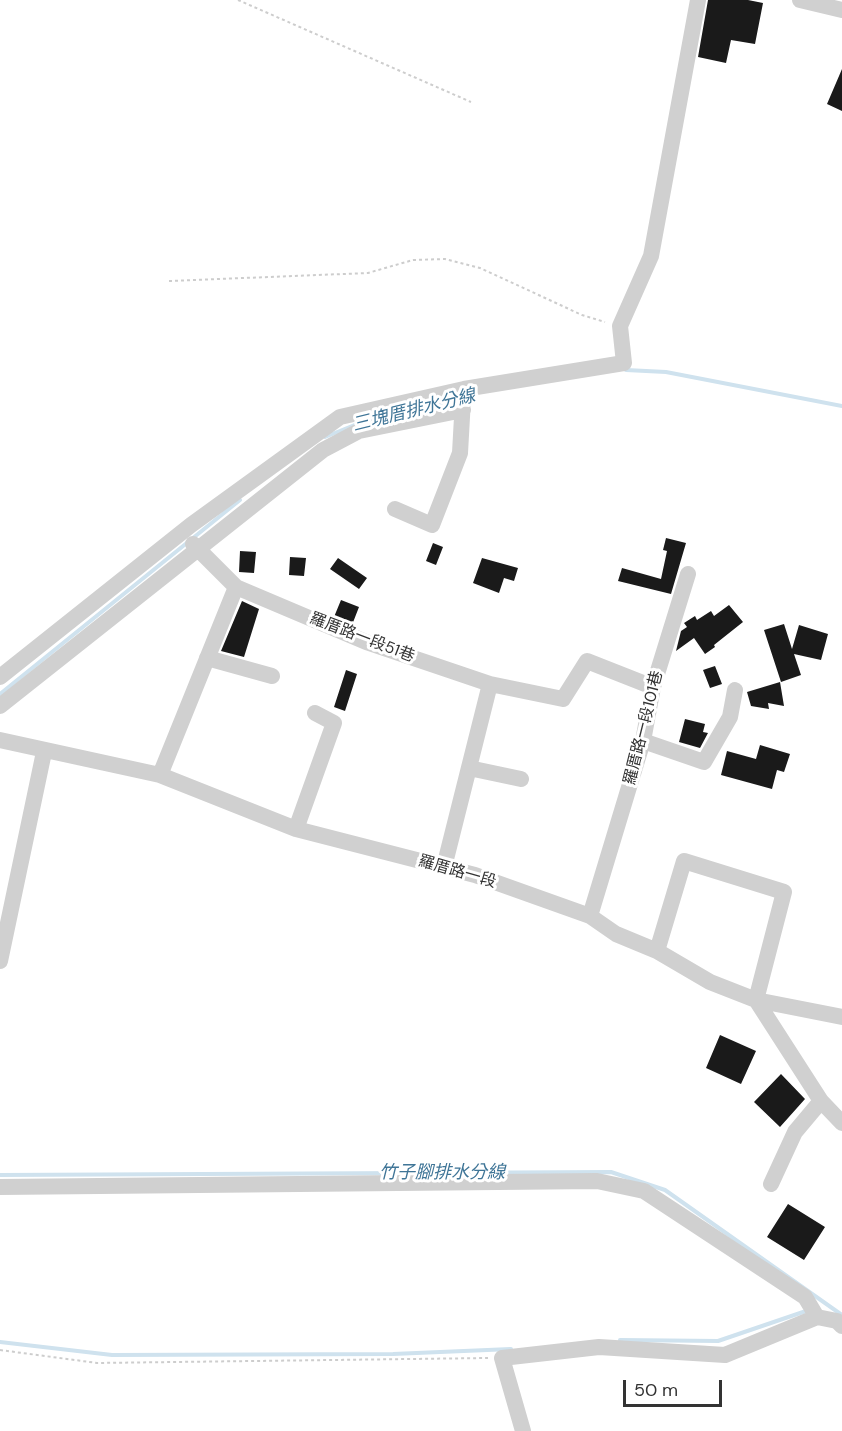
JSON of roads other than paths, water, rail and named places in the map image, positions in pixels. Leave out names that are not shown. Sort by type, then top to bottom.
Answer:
[{"type":"street","points":[[0,706],[190,540],[340,417],[464,389],[624,363],[620,326],[651,256],[698,0]]},
{"type":"street","points":[[800,0],[835,6]]},
{"type":"street","points":[[394,509],[432,525],[460,453],[464,389]]},
{"type":"street","points":[[0,677],[190,540],[323,450],[359,431],[463,410]]},
{"type":"street","name":"羅厝路一段51巷","points":[[190,540],[236,587],[366,642],[490,684],[563,699],[587,661],[653,687]]},
{"type":"street","name":"羅厝路一段101巷","points":[[590,916],[643,741],[653,687],[688,574]]},
{"type":"street","points":[[160,775],[236,587]]},
{"type":"street","points":[[207,658],[272,676]]},
{"type":"street","points":[[444,867],[490,684]]},
{"type":"street","points":[[643,741],[704,762],[730,717],[735,690]]},
{"type":"street","points":[[296,830],[334,723],[315,713]]},
{"type":"street","name":"羅厝路一段","points":[[0,741],[160,775],[296,830],[475,875],[590,916],[616,934],[657,951],[710,982],[756,1000],[842,1017]]},
{"type":"street","points":[[0,961],[44,752]]},
{"type":"street","points":[[469,768],[521,779]]},
{"type":"street","points":[[657,951],[684,861],[784,892],[756,1000],[821,1101],[842,1122]]},
{"type":"street","points":[[771,1184],[795,1132],[821,1101]]},
{"type":"street","points":[[0,1187],[597,1181],[644,1191],[805,1297],[818,1317]]},
{"type":"street","points":[[523,1431],[502,1358],[599,1347],[725,1355],[818,1317],[837,1321],[842,1326]]},
{"type":"waterway","name":"三塊厝排水分線","points":[[626,370],[666,372],[842,406]]},
{"type":"waterway","name":"三塊厝排水分線","points":[[325,437],[362,422],[459,399]]},
{"type":"waterway","name":"三塊厝排水分線","points":[[0,694],[240,500]]},
{"type":"waterway","name":"竹子腳排水分線","points":[[0,1175],[611,1172],[665,1190],[842,1315]]},
{"type":"waterway","points":[[620,1340],[718,1341],[809,1310]]},
{"type":"waterway","points":[[0,1342],[112,1355],[393,1354],[511,1349]]}]
